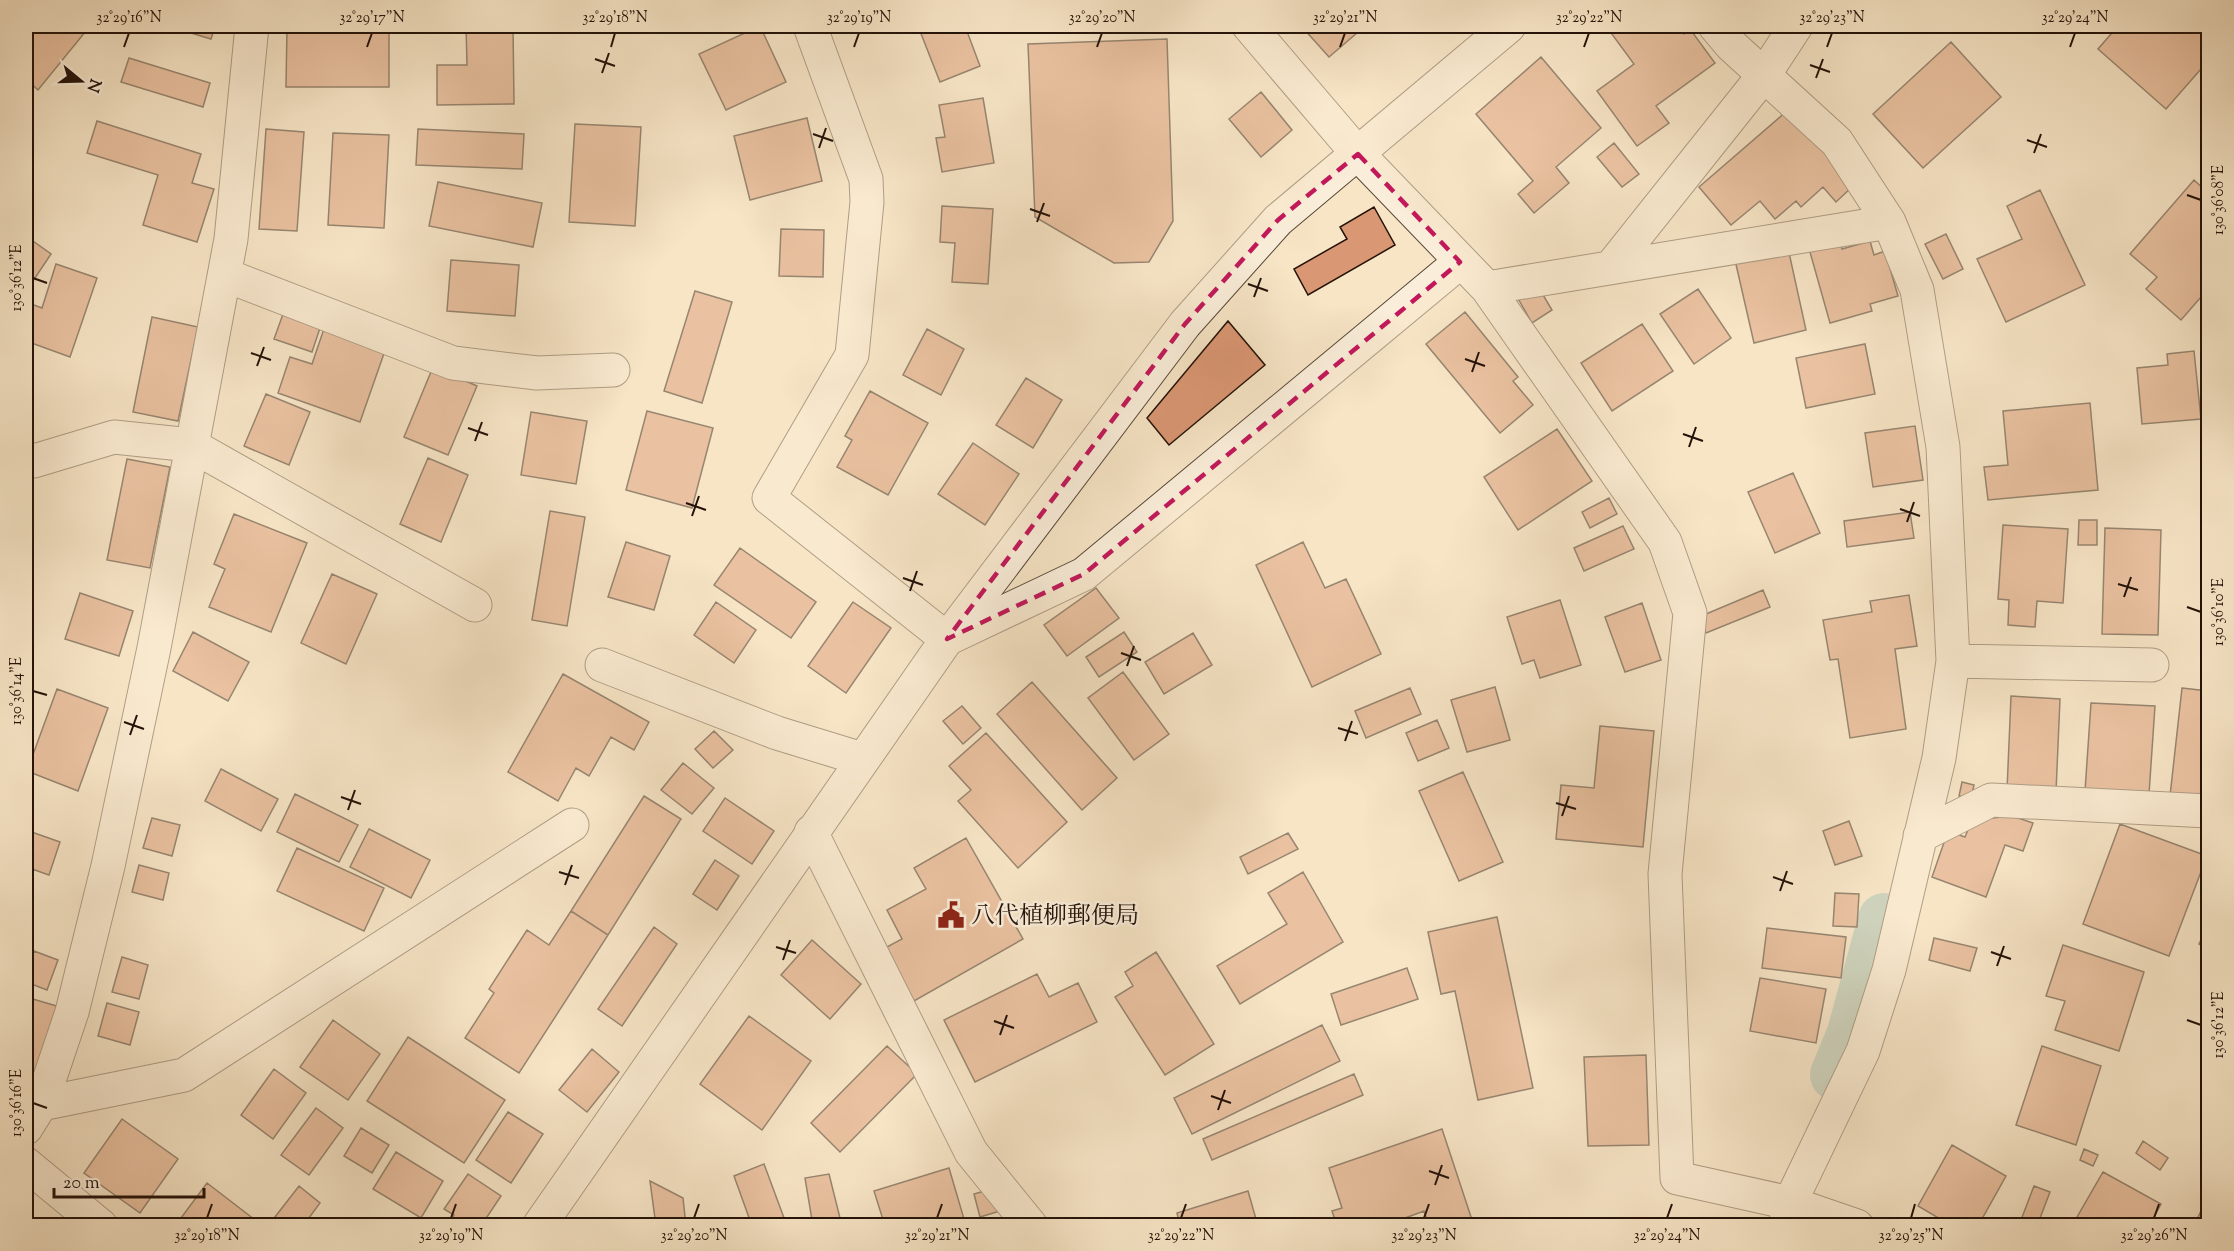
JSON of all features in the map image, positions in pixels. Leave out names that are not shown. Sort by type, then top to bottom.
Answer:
[{"type":"street","points":[[33,1116],[72,1011],[108,866],[154,648],[231,239],[252,26]]},
{"type":"street","points":[[810,26],[866,178],[867,202],[852,355],[770,498],[947,639]]},
{"type":"street","points":[[1249,26],[1358,154],[1486,288],[1665,542],[1690,613],[1665,874],[1677,1178],[1787,1214],[1857,1226]]},
{"type":"street","points":[[539,1226],[947,639],[1185,324],[1278,220],[1509,26]]},
{"type":"street","points":[[1715,26],[1731,45],[1837,142],[1889,222],[1917,290],[1943,447],[1953,661],[1939,758],[1889,970],[1863,1051],[1787,1214]]},
{"type":"street","points":[[1611,267],[1764,75],[1796,26]]},
{"type":"street","points":[[1486,288],[1889,222]]},
{"type":"street","points":[[947,639],[1084,574],[1460,262]]},
{"type":"street","points":[[225,275],[453,363],[537,373],[613,370]]},
{"type":"street","points":[[26,458],[34,461],[114,437],[191,445],[475,605]]},
{"type":"street","points":[[1953,661],[2152,665]]},
{"type":"street","points":[[602,664],[777,733],[862,759]]},
{"type":"street","points":[[1920,836],[1991,800],[2208,812]]},
{"type":"street","points":[[33,1116],[184,1075],[572,825]]},
{"type":"street","points":[[811,832],[971,1152],[1031,1226]]},
{"type":"street","points":[[26,1164],[101,1226]]},
{"type":"highlighted area","points":[[1358,154],[1460,262],[1084,574],[947,639],[1185,324],[1278,220]]},
{"type":"building","points":[[26,26],[90,26],[38,90],[26,79]]},
{"type":"building","points":[[168,26],[215,26],[211,39]]},
{"type":"building","points":[[287,26],[389,26],[389,87],[286,87]]},
{"type":"building","points":[[466,26],[513,26],[514,104],[437,105],[437,65],[467,65]]},
{"type":"building","points":[[760,26],[786,82],[726,110],[699,54]]},
{"type":"building","points":[[918,26],[965,26],[980,66],[940,82]]},
{"type":"building","points":[[1305,26],[1365,26],[1329,57],[1303,28]]},
{"type":"building","points":[[1389,26],[1405,26],[1396,33]]},
{"type":"building","points":[[1606,26],[1678,26],[1684,34],[1690,29],[1715,63],[1656,106],[1669,123],[1637,146],[1597,91],[1634,64]]},
{"type":"building","points":[[2118,26],[2201,26],[2208,32],[2208,61],[2166,109],[2098,49]]},
{"type":"building","points":[[1167,39],[1173,221],[1149,262],[1114,263],[1035,217],[1028,44]]},
{"type":"building","points":[[1951,42],[2001,97],[1923,168],[1873,114]]},
{"type":"building","points":[[1541,57],[1601,128],[1556,167],[1569,183],[1534,213],[1518,194],[1533,181],[1476,114]]},
{"type":"building","points":[[129,58],[210,83],[203,107],[121,82]]},
{"type":"building","points":[[1261,92],[1292,130],[1261,157],[1229,119]]},
{"type":"building","points":[[983,98],[994,163],[942,172],[936,138],[945,137],[939,105]]},
{"type":"building","points":[[1788,110],[1853,186],[1836,202],[1823,187],[1801,207],[1796,201],[1775,219],[1760,201],[1731,225],[1699,187]]},
{"type":"building","points":[[807,118],[822,181],[750,200],[734,136]]},
{"type":"building","points":[[97,121],[201,154],[192,183],[214,189],[197,242],[143,225],[158,175],[87,153]]},
{"type":"building","points":[[575,124],[641,127],[635,226],[569,222]]},
{"type":"building","points":[[266,129],[304,132],[297,231],[259,229]]},
{"type":"building","points":[[418,129],[524,134],[522,169],[416,165]]},
{"type":"building","points":[[333,133],[389,135],[384,228],[328,225]]},
{"type":"building","points":[[1614,143],[1639,174],[1622,187],[1597,157]]},
{"type":"building","points":[[2194,180],[2208,193],[2208,225],[2201,234],[2208,241],[2208,289],[2181,320],[2146,289],[2157,277],[2130,254]]},
{"type":"building","points":[[438,182],[542,203],[533,247],[429,226]]},
{"type":"building","points":[[2040,190],[2085,285],[2006,322],[1977,259],[2022,239],[2007,206]]},
{"type":"building","points":[[942,206],[993,209],[988,284],[952,282],[955,243],[940,242]]},
{"type":"building","points":[[1374,207],[1395,245],[1308,295],[1294,269],[1347,239],[1340,227]]},
{"type":"building","points":[[781,229],[824,230],[823,277],[779,276]]},
{"type":"building","points":[[1946,234],[1963,269],[1943,279],[1925,244]]},
{"type":"building","points":[[26,236],[51,254],[29,287],[26,285]]},
{"type":"building","points":[[1839,236],[1842,249],[1870,241],[1874,255],[1885,251],[1898,296],[1870,304],[1872,311],[1830,323],[1808,245]]},
{"type":"building","points":[[1788,248],[1806,330],[1754,343],[1735,260]]},
{"type":"building","points":[[451,260],[519,265],[515,316],[447,311]]},
{"type":"building","points":[[56,264],[97,278],[70,357],[26,341],[26,302],[42,308]]},
{"type":"building","points":[[1536,283],[1552,310],[1532,323],[1516,295]]},
{"type":"building","points":[[1698,289],[1731,338],[1694,364],[1660,314]]},
{"type":"building","points":[[695,291],[732,302],[702,403],[664,391]]},
{"type":"building","points":[[287,303],[324,316],[312,352],[274,339]]},
{"type":"building","points":[[1465,312],[1518,377],[1513,381],[1533,405],[1500,433],[1426,344]]},
{"type":"building","points":[[152,317],[198,327],[178,421],[133,412]]},
{"type":"building","points":[[327,320],[388,342],[360,422],[278,393],[290,357],[312,364]]},
{"type":"building","points":[[1228,321],[1265,365],[1169,445],[1147,418]]},
{"type":"building","points":[[1642,324],[1673,371],[1612,411],[1581,363]]},
{"type":"building","points":[[927,329],[964,349],[941,395],[903,375]]},
{"type":"building","points":[[1865,344],[1875,394],[1806,408],[1796,358]]},
{"type":"building","points":[[2194,351],[2201,419],[2142,424],[2137,368],[2168,365],[2167,354]]},
{"type":"building","points":[[433,367],[477,386],[448,455],[404,437]]},
{"type":"building","points":[[1026,378],[1062,400],[1033,448],[996,425]]},
{"type":"building","points":[[870,391],[928,423],[888,495],[837,467],[852,440],[845,436]]},
{"type":"building","points":[[266,394],[310,412],[289,465],[244,446]]},
{"type":"building","points":[[2090,403],[2098,490],[1988,500],[1984,467],[2008,465],[2003,411]]},
{"type":"building","points":[[647,411],[713,428],[692,508],[626,490]]},
{"type":"building","points":[[531,412],[587,421],[576,484],[521,475]]},
{"type":"building","points":[[1915,426],[1923,480],[1873,487],[1865,433]]},
{"type":"building","points":[[1557,429],[1592,481],[1518,530],[1484,477]]},
{"type":"building","points":[[973,443],[1019,474],[985,525],[938,494]]},
{"type":"building","points":[[428,458],[468,475],[441,542],[400,524]]},
{"type":"building","points":[[127,459],[170,467],[150,568],[107,560]]},
{"type":"building","points":[[26,470],[29,470],[26,518]]},
{"type":"building","points":[[1793,473],[1820,533],[1775,553],[1748,492]]},
{"type":"building","points":[[1609,498],[1617,514],[1590,528],[1582,512]]},
{"type":"building","points":[[550,511],[585,517],[567,626],[532,620]]},
{"type":"building","points":[[1910,512],[1914,538],[1847,547],[1844,521]]},
{"type":"building","points":[[234,514],[307,543],[271,632],[209,607],[225,569],[214,564]]},
{"type":"building","points":[[2079,520],[2097,520],[2097,545],[2078,545]]},
{"type":"building","points":[[2003,525],[2068,529],[2063,603],[2037,601],[2035,627],[2008,625],[2009,600],[1998,599]]},
{"type":"building","points":[[1623,526],[1634,549],[1584,571],[1574,548]]},
{"type":"building","points":[[2105,528],[2161,530],[2158,635],[2102,634]]},
{"type":"building","points":[[626,542],[670,556],[654,610],[608,597]]},
{"type":"building","points":[[1303,542],[1325,588],[1346,579],[1381,654],[1312,687],[1256,565]]},
{"type":"building","points":[[740,548],[816,602],[791,638],[714,585]]},
{"type":"building","points":[[332,574],[377,594],[346,664],[301,643]]},
{"type":"building","points":[[1096,588],[1119,618],[1067,656],[1044,625]]},
{"type":"building","points":[[1763,590],[1770,607],[1706,633],[1699,617]]},
{"type":"building","points":[[80,593],[133,611],[119,656],[65,639]]},
{"type":"building","points":[[1909,595],[1917,646],[1895,649],[1906,729],[1850,738],[1838,659],[1830,660],[1823,620],[1872,612],[1870,601]]},
{"type":"building","points":[[1560,600],[1581,665],[1540,678],[1534,660],[1522,664],[1507,617]]},
{"type":"building","points":[[716,602],[756,630],[734,663],[694,635]]},
{"type":"building","points":[[853,602],[891,628],[846,693],[808,666]]},
{"type":"building","points":[[1642,603],[1661,660],[1625,672],[1605,617]]},
{"type":"building","points":[[193,632],[249,662],[228,701],[173,671]]},
{"type":"building","points":[[1124,632],[1137,652],[1099,677],[1086,657]]},
{"type":"building","points":[[1193,633],[1212,665],[1164,694],[1145,662]]},
{"type":"building","points":[[1123,672],[1169,734],[1134,760],[1088,698]]},
{"type":"building","points":[[563,674],[649,722],[634,750],[611,737],[589,776],[576,768],[558,801],[508,772]]},
{"type":"building","points":[[1032,682],[1117,778],[1082,810],[997,714]]},
{"type":"building","points":[[1495,687],[1510,740],[1467,752],[1451,700]]},
{"type":"building","points":[[1410,688],[1421,714],[1366,738],[1355,711]]},
{"type":"building","points":[[2182,688],[2208,691],[2208,801],[2170,796]]},
{"type":"building","points":[[57,689],[108,708],[78,791],[27,771]]},
{"type":"building","points":[[2011,696],[2060,699],[2056,792],[2007,790]]},
{"type":"building","points":[[2091,703],[2155,706],[2149,794],[2085,791]]},
{"type":"building","points":[[962,706],[981,728],[963,744],[943,721]]},
{"type":"building","points":[[1437,720],[1449,748],[1418,761],[1406,733]]},
{"type":"building","points":[[1600,726],[1654,731],[1643,847],[1556,839],[1561,785],[1594,788]]},
{"type":"building","points":[[714,731],[733,750],[713,768],[695,749]]},
{"type":"building","points":[[986,733],[1067,822],[1018,868],[958,801],[971,790],[949,766]]},
{"type":"building","points":[[683,763],[714,788],[692,814],[661,790]]},
{"type":"building","points":[[221,769],[278,799],[261,831],[205,801]]},
{"type":"building","points":[[1463,772],[1503,862],[1459,881],[1419,791]]},
{"type":"building","points":[[1962,782],[1974,785],[1971,799],[1959,796]]},
{"type":"building","points":[[295,794],[358,825],[339,862],[277,832]]},
{"type":"building","points":[[644,796],[681,819],[608,935],[571,911]]},
{"type":"building","points":[[725,798],[774,831],[752,864],[703,831]]},
{"type":"building","points":[[2012,816],[2033,823],[2023,851],[2005,845],[1986,897],[1932,877],[1948,831],[1965,837],[1972,820]]},
{"type":"building","points":[[152,818],[180,825],[172,856],[143,848]]},
{"type":"building","points":[[1849,821],[1862,856],[1835,865],[1823,831]]},
{"type":"building","points":[[2120,824],[2207,856],[2169,956],[2083,924]]},
{"type":"building","points":[[369,829],[430,860],[411,898],[350,867]]},
{"type":"building","points":[[26,830],[60,842],[49,875],[32,869],[26,888]]},
{"type":"building","points":[[1288,833],[1298,849],[1248,874],[1240,857]]},
{"type":"building","points":[[966,838],[1023,939],[914,1001],[885,948],[902,939],[887,910],[926,889],[914,868]]},
{"type":"building","points":[[297,848],[384,888],[364,931],[277,891]]},
{"type":"building","points":[[715,860],[739,876],[717,910],[693,894]]},
{"type":"building","points":[[139,865],[169,873],[163,900],[132,892]]},
{"type":"building","points":[[1303,872],[1343,942],[1240,1004],[1217,966],[1287,924],[1268,893]]},
{"type":"building","points":[[1835,893],[1859,894],[1857,927],[1833,926]]},
{"type":"building","points":[[571,911],[608,935],[519,1073],[465,1038],[494,993],[489,989],[527,930],[549,945]]},
{"type":"building","points":[[1497,917],[1533,1088],[1478,1100],[1455,991],[1441,994],[1428,932]]},
{"type":"building","points":[[2208,926],[2208,950],[2199,944]]},
{"type":"building","points":[[654,927],[677,944],[622,1026],[598,1009]]},
{"type":"building","points":[[1767,928],[1846,937],[1841,978],[1762,968]]},
{"type":"building","points":[[1934,938],[1977,948],[1970,971],[1929,960]]},
{"type":"building","points":[[812,940],[861,984],[830,1019],[781,975]]},
{"type":"building","points":[[2063,945],[2144,972],[2119,1051],[2055,1030],[2065,1001],[2046,996]]},
{"type":"building","points":[[34,951],[58,960],[47,990],[26,982],[26,973]]},
{"type":"building","points":[[1156,952],[1214,1044],[1165,1075],[1115,997],[1133,986],[1125,972]]},
{"type":"building","points":[[122,957],[148,965],[139,999],[112,992]]},
{"type":"building","points":[[1407,968],[1418,999],[1341,1025],[1331,994]]},
{"type":"building","points":[[1037,974],[1049,997],[1078,983],[1097,1022],[975,1082],[944,1020]]},
{"type":"building","points":[[1760,978],[1826,989],[1816,1043],[1750,1031]]},
{"type":"building","points":[[26,997],[60,1007],[26,1099]]},
{"type":"building","points":[[107,1003],[139,1012],[130,1045],[98,1036]]},
{"type":"building","points":[[749,1016],[811,1061],[762,1130],[700,1084]]},
{"type":"building","points":[[333,1020],[380,1054],[348,1100],[300,1067]]},
{"type":"building","points":[[1322,1025],[1340,1061],[1192,1134],[1174,1098]]},
{"type":"building","points":[[408,1037],[505,1100],[464,1163],[367,1101]]},
{"type":"building","points":[[887,1046],[917,1074],[840,1152],[811,1123]]},
{"type":"building","points":[[2042,1046],[2101,1066],[2076,1145],[2016,1125]]},
{"type":"building","points":[[592,1049],[619,1072],[587,1112],[559,1090]]},
{"type":"building","points":[[1646,1055],[1649,1145],[1588,1146],[1584,1057]]},
{"type":"building","points":[[274,1069],[306,1093],[273,1139],[241,1115]]},
{"type":"building","points":[[1354,1074],[1363,1095],[1212,1160],[1203,1139]]},
{"type":"building","points":[[316,1108],[343,1128],[309,1175],[281,1155]]},
{"type":"building","points":[[508,1112],[543,1134],[511,1183],[476,1160]]},
{"type":"building","points":[[122,1119],[178,1159],[140,1213],[84,1173]]},
{"type":"building","points":[[361,1128],[389,1145],[372,1173],[344,1156]]},
{"type":"building","points":[[1442,1129],[1474,1226],[1429,1226],[1424,1211],[1397,1221],[1399,1226],[1337,1226],[1332,1211],[1342,1208],[1329,1168]]},
{"type":"building","points":[[2143,1141],[2168,1158],[2160,1170],[2136,1153]]},
{"type":"building","points":[[1952,1145],[2006,1176],[1978,1226],[1952,1226],[1918,1206]]},
{"type":"building","points":[[2084,1149],[2098,1155],[2093,1166],[2080,1160]]},
{"type":"building","points":[[396,1152],[443,1181],[421,1218],[373,1189]]},
{"type":"building","points":[[764,1164],[787,1226],[752,1226],[734,1176]]},
{"type":"building","points":[[949,1168],[964,1219],[944,1226],[885,1226],[874,1191]]},
{"type":"building","points":[[2103,1172],[2161,1204],[2149,1226],[2073,1224]]},
{"type":"building","points":[[468,1174],[501,1196],[481,1226],[447,1226],[454,1215],[444,1209]]},
{"type":"building","points":[[829,1174],[842,1226],[813,1226],[805,1178]]},
{"type":"building","points":[[650,1181],[683,1198],[686,1226],[656,1226]]},
{"type":"building","points":[[207,1183],[263,1226],[175,1226]]},
{"type":"building","points":[[299,1186],[320,1203],[303,1226],[286,1226],[275,1217]]},
{"type":"building","points":[[2034,1186],[2050,1192],[2037,1226],[2021,1220]]},
{"type":"building","points":[[995,1188],[1000,1211],[980,1217],[974,1194]]},
{"type":"building","points":[[1248,1191],[1258,1226],[1180,1226],[1177,1213]]},
{"type":"building","points":[[2200,1213],[2208,1217],[2208,1226],[2194,1226]]},
{"type":"waterway","points":[[1836,1075],[1853,1033],[1884,919]]},
{"type":"place","name":"八代植柳郵便局","points":[[951,915]]}]
